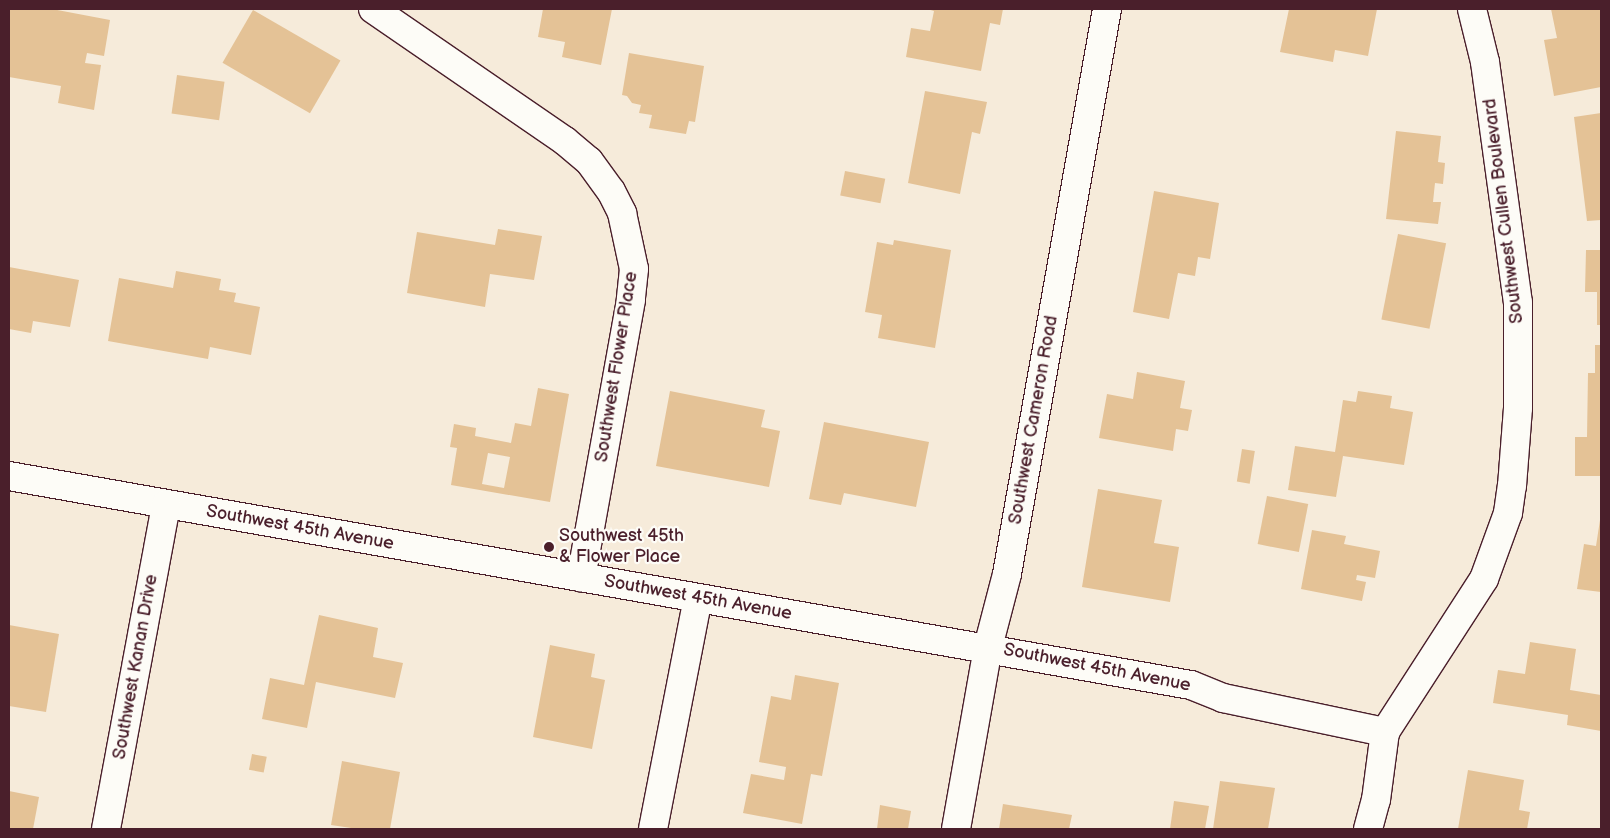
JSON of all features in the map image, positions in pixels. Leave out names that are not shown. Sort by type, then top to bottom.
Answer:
[{"type":"street","name":"Southwest Flower Place","points":[[373,9],[565,141],[588,161],[612,191],[622,213],[634,269],[631,300],[581,578]]},
{"type":"street","name":"Southwest Cameron Road","points":[[956,829],[988,647],[1007,574],[1107,9]]},
{"type":"street","name":"Southwest Cullen Boulevard","points":[[1368,829],[1376,800],[1385,732],[1484,579],[1508,513],[1512,486],[1518,408],[1518,303],[1486,62],[1472,9]]},
{"type":"street","name":"Southwest 45th Avenue","points":[[9,476],[581,578],[988,647],[1191,685],[1223,698],[1385,732]]},
{"type":"street","name":"Southwest Kanan Drive","points":[[106,829],[166,505]]},
{"type":"street","points":[[653,829],[698,598]]},
{"type":"building","points":[[9,9],[52,9],[110,20],[104,56],[87,53],[85,63],[101,65],[94,110],[58,103],[61,86],[9,77]]},
{"type":"building","points":[[543,9],[612,9],[601,65],[562,57],[565,42],[538,37]]},
{"type":"building","points":[[927,9],[1003,9],[1000,25],[990,23],[981,71],[906,57],[911,28],[930,31],[934,11]]},
{"type":"building","points":[[1289,9],[1377,9],[1368,56],[1335,50],[1333,62],[1280,52]]},
{"type":"building","points":[[1551,9],[1600,9],[1601,87],[1554,96],[1544,40],[1557,38]]},
{"type":"building","points":[[253,10],[340,60],[310,113],[222,63]]},
{"type":"building","points":[[629,53],[704,66],[695,122],[689,121],[686,134],[649,128],[652,115],[639,113],[641,105],[632,103],[627,96],[622,95]]},
{"type":"building","points":[[177,75],[225,82],[219,120],[172,114]]},
{"type":"building","points":[[925,91],[987,102],[980,134],[972,132],[960,194],[908,183]]},
{"type":"building","points":[[1601,113],[1601,220],[1587,221],[1574,117]]},
{"type":"building","points":[[1396,131],[1441,136],[1438,162],[1445,163],[1443,184],[1435,183],[1433,202],[1441,202],[1438,224],[1386,219]]},
{"type":"building","points":[[845,171],[885,179],[880,203],[840,196]]},
{"type":"building","points":[[1154,191],[1219,203],[1210,259],[1198,257],[1195,276],[1178,273],[1169,319],[1133,312]]},
{"type":"building","points":[[498,229],[542,236],[534,280],[490,274],[485,307],[407,293],[417,232],[495,245]]},
{"type":"building","points":[[1398,234],[1446,243],[1429,329],[1381,319]]},
{"type":"building","points":[[894,240],[951,250],[935,348],[878,338],[882,315],[865,312],[877,242],[893,245]]},
{"type":"building","points":[[1586,250],[1601,250],[1601,325],[1597,325],[1597,292],[1585,292]]},
{"type":"building","points":[[9,267],[79,280],[70,327],[33,321],[31,333],[9,329]]},
{"type":"building","points":[[176,271],[221,279],[219,290],[236,293],[234,302],[260,307],[251,355],[210,347],[208,359],[108,341],[119,278],[173,288]]},
{"type":"building","points":[[1595,345],[1601,345],[1601,476],[1575,476],[1575,437],[1587,437],[1588,373],[1595,373]]},
{"type":"building","points":[[1137,372],[1185,381],[1180,408],[1192,410],[1188,431],[1176,429],[1173,451],[1099,438],[1107,394],[1133,399]]},
{"type":"building","points":[[538,388],[569,394],[550,502],[451,485],[457,448],[450,447],[454,424],[476,428],[475,436],[511,443],[515,423],[531,426]],"holes":[[[488,453],[510,457],[504,488],[482,484]]]},
{"type":"building","points":[[670,391],[765,410],[761,427],[780,431],[769,487],[656,466]]},
{"type":"building","points":[[1358,391],[1392,396],[1390,408],[1413,412],[1404,465],[1343,456],[1336,497],[1288,490],[1295,446],[1335,452],[1343,400],[1356,402]]},
{"type":"building","points":[[824,422],[929,442],[916,507],[844,493],[841,505],[809,499]]},
{"type":"building","points":[[1242,449],[1255,451],[1250,484],[1237,482]]},
{"type":"building","points":[[1098,489],[1162,500],[1154,543],[1179,547],[1170,602],[1082,587]]},
{"type":"building","points":[[1267,496],[1308,504],[1299,552],[1258,544]]},
{"type":"building","points":[[1600,520],[1601,592],[1577,589],[1584,544],[1596,546]]},
{"type":"building","points":[[1312,530],[1346,536],[1344,544],[1380,551],[1375,578],[1357,575],[1356,580],[1366,582],[1362,601],[1301,589]]},
{"type":"building","points":[[319,615],[378,628],[373,657],[403,663],[395,698],[316,682],[307,728],[262,719],[270,678],[304,685]]},
{"type":"building","points":[[9,625],[59,634],[46,712],[9,706]]},
{"type":"building","points":[[1530,642],[1576,649],[1570,690],[1601,695],[1601,731],[1567,725],[1568,715],[1493,703],[1498,670],[1525,674]]},
{"type":"building","points":[[550,645],[595,654],[591,677],[605,680],[592,749],[533,737]]},
{"type":"building","points":[[795,675],[839,683],[822,776],[811,774],[802,824],[743,813],[751,774],[784,780],[786,767],[759,762],[771,696],[791,700]]},
{"type":"building","points":[[252,754],[267,757],[264,773],[249,770]]},
{"type":"building","points":[[342,761],[400,772],[390,829],[358,829],[331,825]]},
{"type":"building","points":[[1468,770],[1524,780],[1519,810],[1530,812],[1527,829],[1458,829]]},
{"type":"building","points":[[1220,781],[1275,788],[1268,829],[1213,829]]},
{"type":"building","points":[[9,791],[39,797],[33,829],[9,829]]},
{"type":"building","points":[[1174,801],[1209,806],[1205,829],[1170,829]]},
{"type":"building","points":[[1003,804],[1072,815],[1069,829],[999,829]]},
{"type":"building","points":[[880,805],[911,811],[908,829],[877,829]]},
{"type":"place","name":"Southwest 45th & Flower Place","points":[[549,547]]}]
